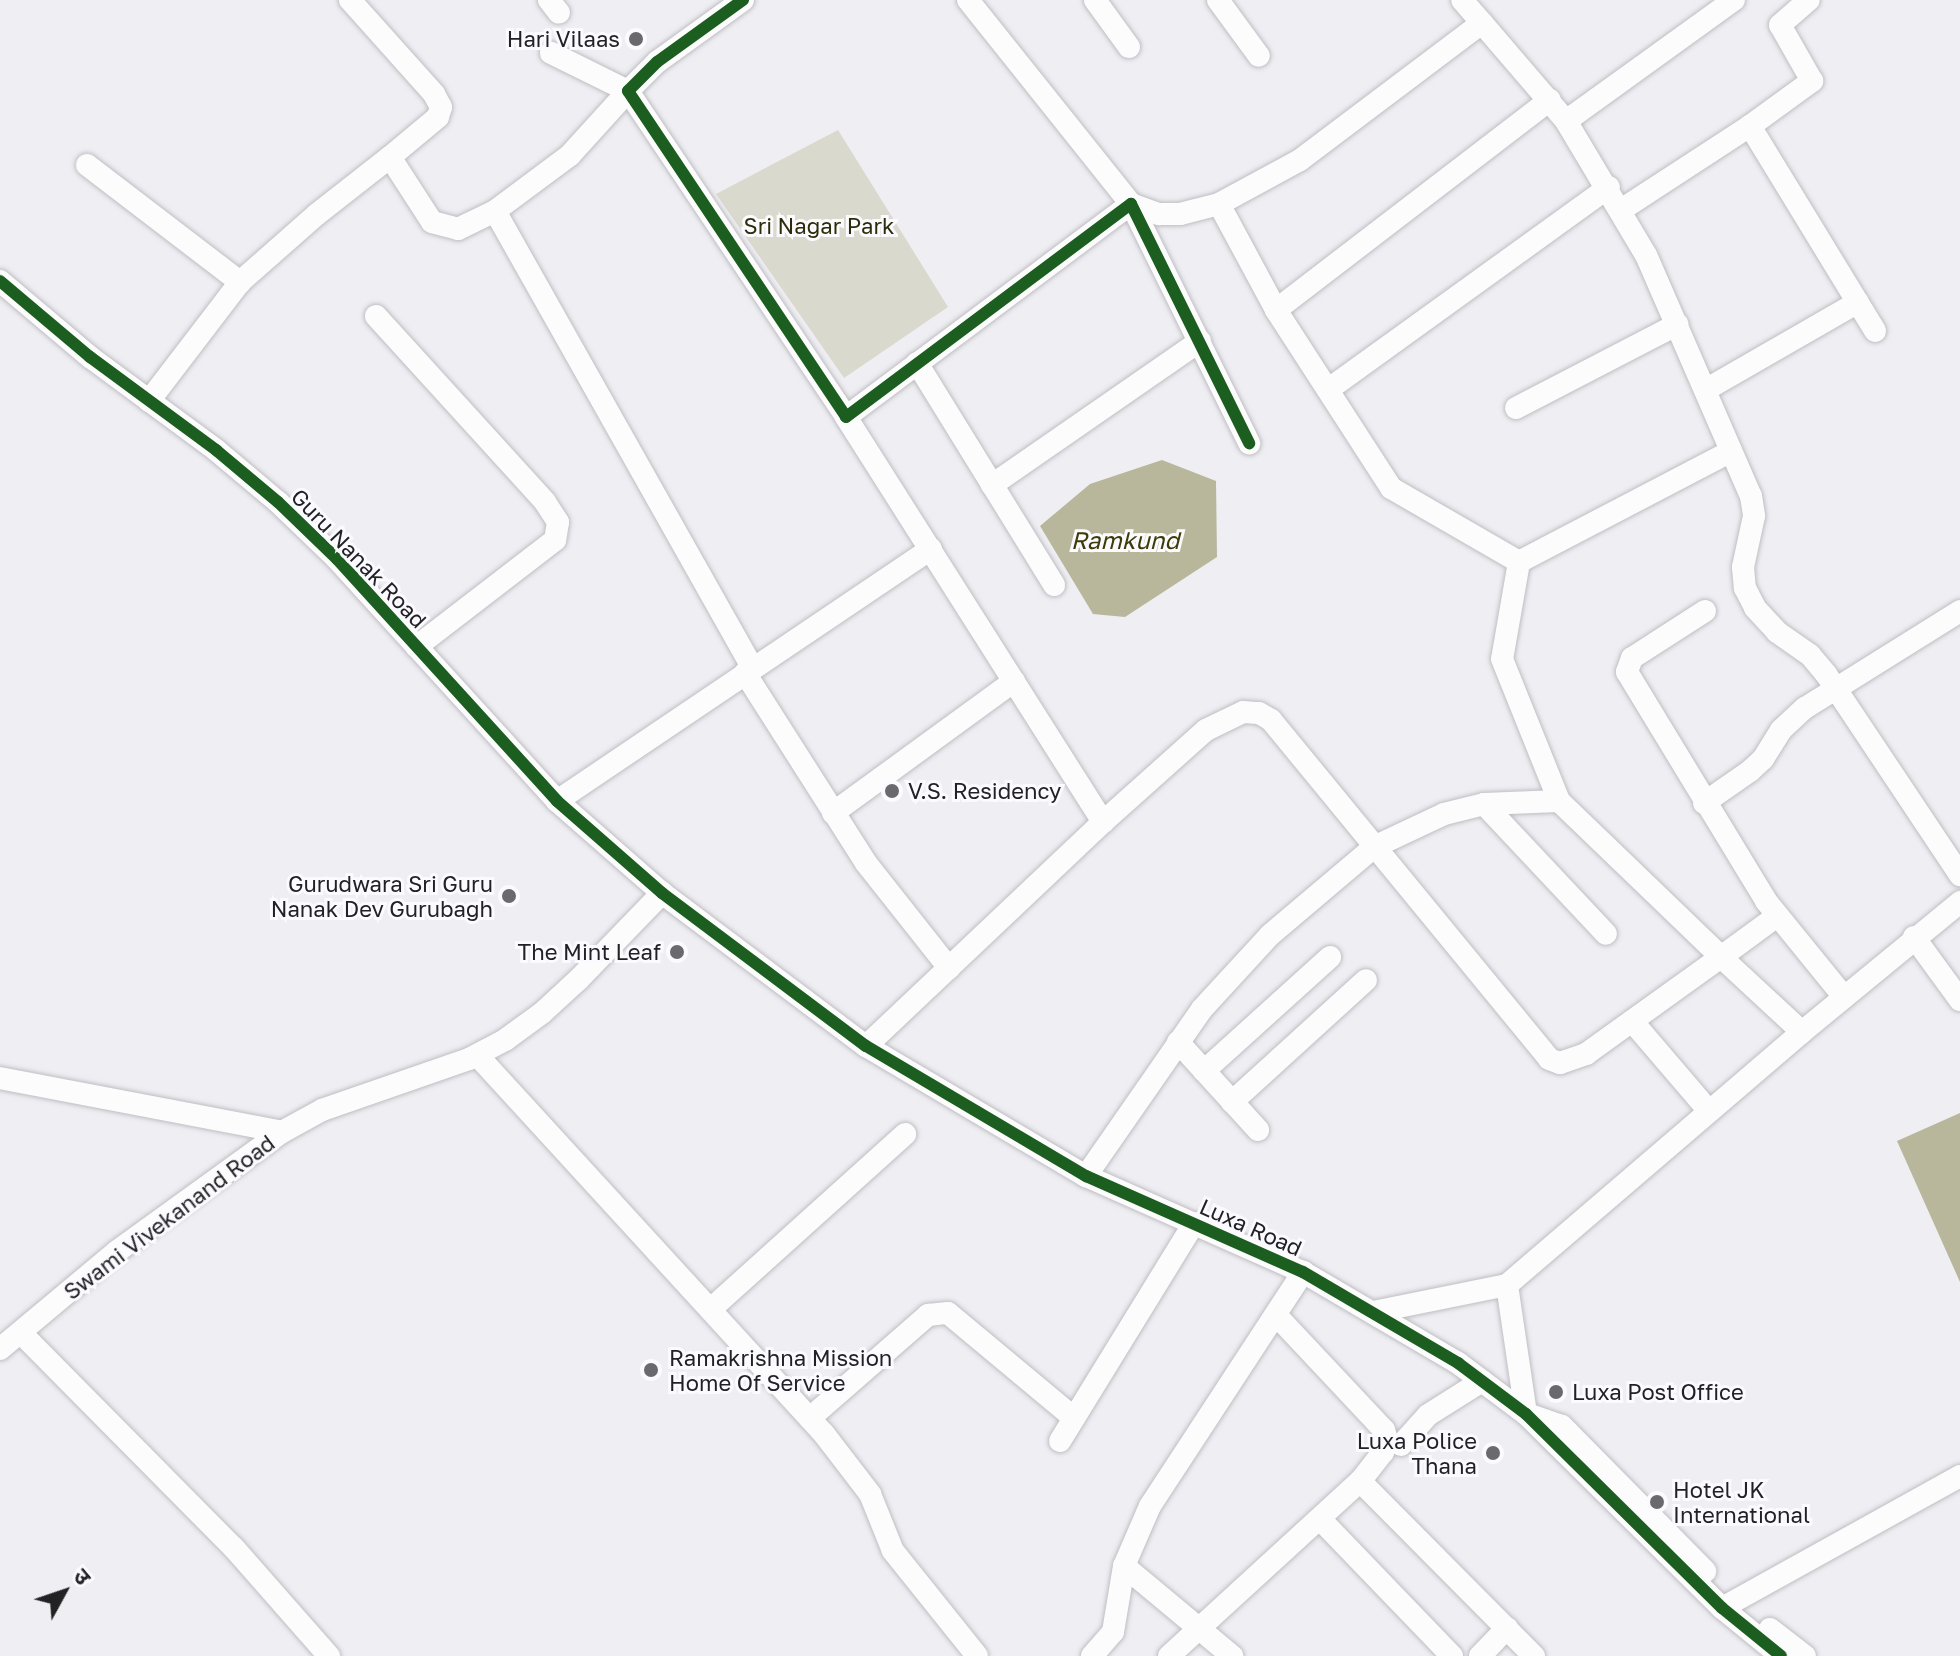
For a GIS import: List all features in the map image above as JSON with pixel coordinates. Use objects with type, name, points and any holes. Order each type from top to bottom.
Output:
[{"type":"street","points":[[149,401],[240,282],[316,215],[438,117],[441,107],[434,94],[350,0]]},
{"type":"street","points":[[390,157],[432,222],[458,229],[495,211],[570,155],[657,62],[743,0]]},
{"type":"street","points":[[968,0],[1131,204],[1249,443]]},
{"type":"street","points":[[1095,0],[1129,47]]},
{"type":"street","points":[[1218,0],[1259,56]]},
{"type":"street","points":[[1462,0],[1566,121],[1609,187],[1678,324],[1751,496],[1754,516],[1743,567],[1745,588],[1755,608],[1777,632],[1810,655],[1835,687],[1960,875]]},
{"type":"street","points":[[1566,121],[1734,0]]},
{"type":"street","points":[[1621,210],[1750,126],[1812,81],[1780,25],[1809,0]]},
{"type":"street","points":[[1131,204],[1159,214],[1180,214],[1219,204],[1300,160],[1482,23]]},
{"type":"street","points":[[551,53],[628,91],[846,417],[1103,822]]},
{"type":"street","points":[[1276,310],[1550,100]]},
{"type":"street","points":[[1750,126],[1875,331]]},
{"type":"street","points":[[87,165],[240,282]]},
{"type":"street","points":[[1329,389],[1609,187]]},
{"type":"street","points":[[846,417],[1131,204]]},
{"type":"street","points":[[1219,204],[1276,310],[1391,488],[1519,562]]},
{"type":"street","points":[[495,211],[749,670],[833,813],[887,894],[949,968]]},
{"type":"street","name":"Guru Nanak Road","points":[[0,281],[278,502],[337,559],[557,801],[662,893]]},
{"type":"street","points":[[1707,389],[1858,302]]},
{"type":"street","points":[[376,316],[545,502],[558,522],[555,540],[416,647]]},
{"type":"street","points":[[1516,408],[1678,324]]},
{"type":"street","points":[[992,485],[1200,341]]},
{"type":"street","points":[[917,363],[1054,585]]},
{"type":"street","points":[[1519,562],[1731,451]]},
{"type":"street","points":[[557,801],[931,549]]},
{"type":"street","points":[[1519,562],[1502,659],[1559,801],[1802,1032]]},
{"type":"street","points":[[1705,611],[1632,658],[1627,672],[1704,803],[1777,916],[1844,997]]},
{"type":"street","points":[[1704,803],[1750,771],[1789,721],[1835,687],[1960,611]]},
{"type":"street","points":[[833,813],[1014,681]]},
{"type":"street","points":[[866,1046],[1103,822],[1206,730],[1243,712],[1259,713],[1271,720],[1549,1059],[1560,1063],[1573,1062],[1777,916]]},
{"type":"street","points":[[1086,1176],[1178,1042],[1231,976],[1270,935],[1374,847],[1444,814],[1484,804],[1559,801]]},
{"type":"street","points":[[1484,804],[1606,934]]},
{"type":"street","name":"Luxa Road","points":[[662,893],[866,1046],[1086,1176],[1303,1272],[1482,1381],[1526,1414],[1781,1656]]},
{"type":"street","name":"Swami Vivekanand Road","points":[[0,1349],[116,1252],[282,1132],[322,1110],[477,1055],[542,1013],[662,893]]},
{"type":"street","points":[[1373,1312],[1507,1285],[1914,937],[1960,902]]},
{"type":"street","points":[[1914,937],[1960,1000]]},
{"type":"street","points":[[1204,1071],[1330,957]]},
{"type":"street","points":[[1232,1102],[1366,980]]},
{"type":"street","points":[[1632,1021],[1709,1111]]},
{"type":"street","points":[[1178,1042],[1258,1130]]},
{"type":"street","points":[[477,1055],[810,1418],[870,1494],[893,1551],[977,1656]]},
{"type":"street","points":[[0,1078],[282,1132]]},
{"type":"street","points":[[712,1308],[905,1134]]},
{"type":"street","points":[[1060,1441],[1194,1223]]},
{"type":"street","points":[[1092,1656],[1113,1632],[1124,1566],[1150,1506],[1303,1272]]},
{"type":"street","points":[[1507,1285],[1526,1414]]},
{"type":"street","points":[[810,1418],[928,1315],[948,1313],[1074,1418]]},
{"type":"street","points":[[1169,1656],[1321,1520],[1360,1481],[1383,1452],[1387,1440],[1384,1430],[1276,1315]]},
{"type":"street","points":[[21,1333],[234,1548],[329,1656]]},
{"type":"street","points":[[1401,1445],[1428,1415],[1482,1381]]},
{"type":"street","points":[[1805,1656],[1728,1604],[1960,1476]]},
{"type":"street","points":[[1360,1481],[1534,1656]]},
{"type":"street","points":[[1321,1520],[1452,1656]]},
{"type":"street","points":[[1124,1566],[1232,1656]]},
{"type":"street","points":[[1480,1656],[1507,1628]]},
{"type":"green space","name":"Sri Nagar Park","points":[[838,130],[948,307],[844,378],[716,194]]},
{"type":"water","name":"Ramkund","points":[[1162,460],[1216,481],[1217,557],[1125,617],[1093,614],[1040,526],[1090,484]]},
{"type":"water","points":[[1960,1113],[1960,1282],[1897,1141]]},
{"type":"cycle path","points":[[743,0],[657,62],[628,91],[846,417],[1131,204],[1249,443]]},
{"type":"cycle path","points":[[0,281],[90,357],[216,450],[278,502],[337,559],[557,801],[662,893],[866,1046],[1086,1176],[1303,1272],[1458,1363],[1526,1414],[1722,1608],[1781,1656]]},
{"type":"place","name":"Hari Vilaas","points":[[636,39]]},
{"type":"place","name":"V.S. Residency","points":[[892,791]]},
{"type":"place","name":"Gurudwara Sri Guru Nanak Dev Gurubagh","points":[[509,896]]},
{"type":"place","name":"The Mint Leaf","points":[[677,952]]},
{"type":"place","name":"Ramakrishna Mission Home Of Service","points":[[651,1370]]},
{"type":"place","name":"Luxa Post Office","points":[[1556,1392]]},
{"type":"place","name":"Luxa Police Thana","points":[[1493,1453]]},
{"type":"place","name":"Hotel JK International","points":[[1657,1502]]}]
